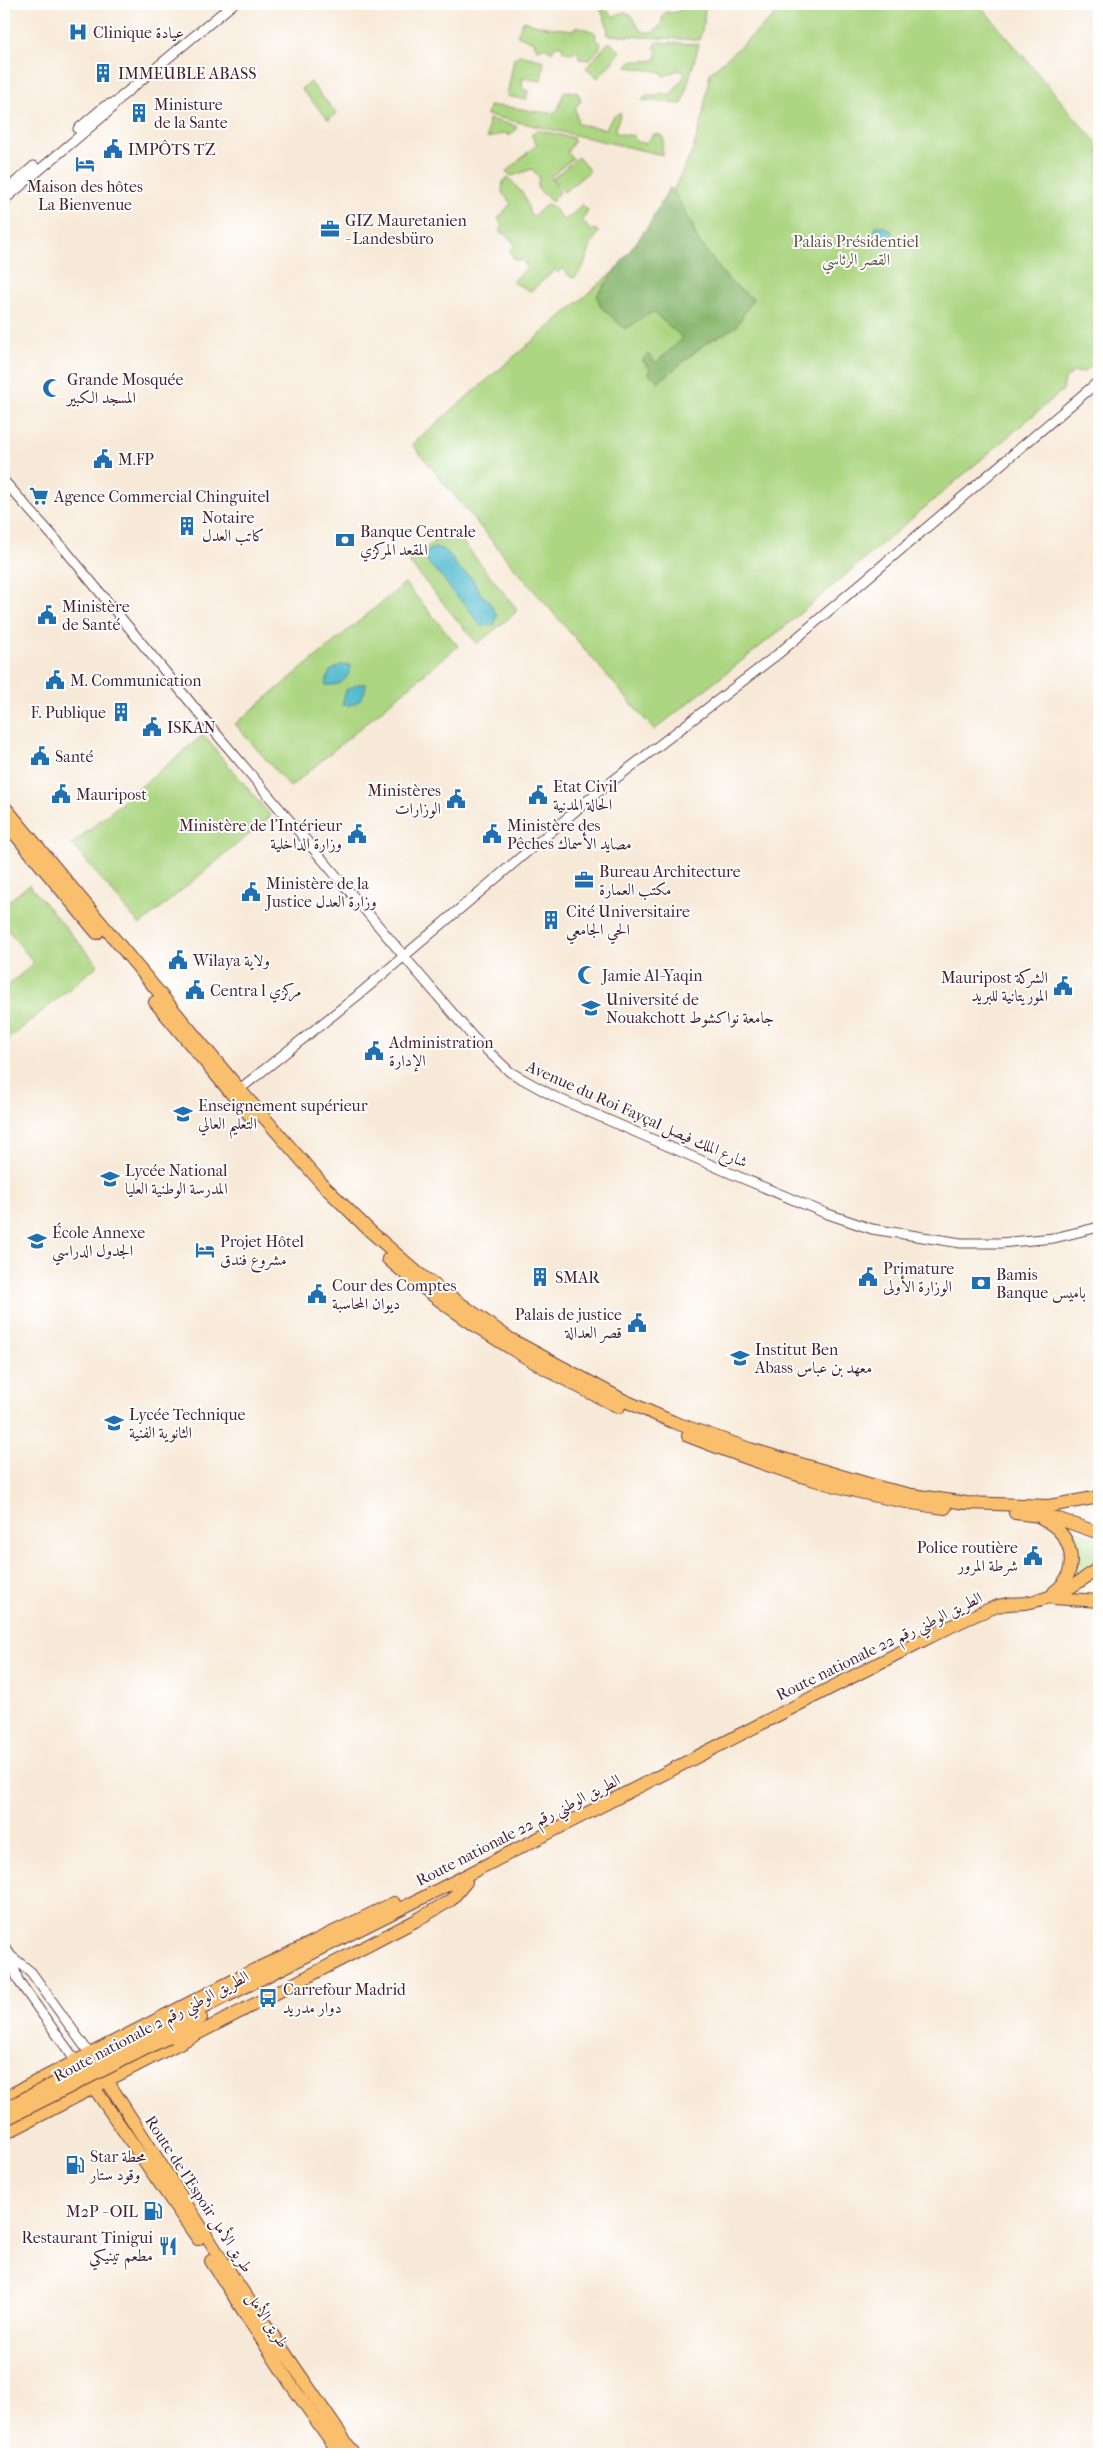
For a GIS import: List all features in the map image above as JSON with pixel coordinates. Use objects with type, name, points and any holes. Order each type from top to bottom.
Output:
[{"type":"highway","points":[[4,806],[235,1092],[345,1208],[419,1274],[510,1339],[623,1400],[673,1422],[750,1449],[890,1489],[966,1503],[1054,1506],[1099,1497]]},
{"type":"highway","points":[[4,821],[320,1193],[413,1281],[504,1346],[620,1408],[694,1439],[751,1460],[913,1504],[965,1511],[1031,1514],[1056,1518],[1099,1533]]},
{"type":"highway","points":[[1054,1506],[1099,1525]]},
{"type":"highway","points":[[1031,1514],[1055,1526],[1064,1536],[1070,1550],[1071,1564],[1067,1578],[1058,1589],[1043,1598]]},
{"type":"highway","points":[[1024,1603],[1043,1598],[1078,1584],[1099,1567]]},
{"type":"highway","points":[[1043,1598],[1079,1598],[1099,1601]]},
{"type":"highway","name":"Route nationale 22 الطريق الوطني رقم","points":[[312,1957],[421,1898],[952,1626],[996,1607],[1012,1602],[1024,1603]]},
{"type":"highway","name":"Route nationale 22 الطريق الوطني رقم","points":[[312,1957],[466,1882],[854,1685],[921,1648],[980,1619],[1024,1603]]},
{"type":"highway","points":[[4,2134],[415,1921],[451,1900],[466,1882]]},
{"type":"highway","points":[[4,2098],[75,2060],[363,1917],[412,1897],[421,1898]]},
{"type":"highway","name":"Route nationale الطريق الوطني رقم 2","points":[[4,2120],[166,2032],[312,1957]]},
{"type":"highway","name":"Route nationale الطريق الوطني رقم 2","points":[[4,2108],[166,2032]]},
{"type":"highway","name":"Route de l’Espoir طريق الأمل","points":[[90,2054],[229,2272],[354,2454]]},
{"type":"highway","name":"Route de l’Espoir طريق الأمل","points":[[75,2060],[156,2176]]},
{"type":"highway","name":"طريق الأمل","points":[[156,2176],[284,2375],[340,2454]]},
{"type":"street","points":[[4,192],[99,110],[113,103],[233,4]]},
{"type":"street","points":[[4,200],[108,111],[113,103]]},
{"type":"street","points":[[235,1092],[357,996],[403,955],[593,796],[778,654],[1099,381]]},
{"type":"street","name":"Avenue du Roi Fayçal شارع الملك فيصل","points":[[4,482],[66,551],[204,719],[479,1043],[500,1064],[523,1080],[555,1097],[825,1213],[888,1233],[961,1243],[1038,1240],[1099,1227]]},
{"type":"street","name":"Route de l’Espoir طريق الأمل","points":[[4,1946],[11,1956],[31,1972],[90,2054]]},
{"type":"street","name":"Route de l’Espoir طريق الأمل","points":[[11,1956],[18,1980],[75,2060]]},
{"type":"green space","points":[[687,4],[705,4],[704,23],[699,40],[607,35],[608,28],[601,10],[604,8],[614,17],[624,12],[630,14],[641,31],[652,33],[662,23],[662,17],[666,12],[678,11]]},
{"type":"green space","name":"Palais Présidentiel القصر الرئاسي","points":[[788,4],[979,4],[1099,146],[1099,359],[1084,372],[1073,372],[1065,380],[1063,390],[777,633],[654,730],[506,558],[412,444],[626,261],[659,219],[693,150],[702,119],[710,73]]},
{"type":"green space","points":[[523,21],[546,27],[573,30],[576,26],[594,32],[596,34],[595,39],[601,43],[599,49],[589,60],[579,59],[578,51],[570,53],[563,51],[562,46],[555,46],[552,52],[544,47],[537,49],[534,42],[517,35]]},
{"type":"green space","points":[[609,42],[621,52],[598,78],[586,68]]},
{"type":"green space","points":[[657,42],[699,44],[682,104],[642,100],[646,96],[656,96],[661,93],[670,95],[683,79],[685,72],[679,70],[663,76],[661,72],[627,67],[631,61],[656,59],[657,51],[654,47]]},
{"type":"green space","points":[[520,55],[544,61],[541,81],[523,78],[522,89],[528,91],[526,100],[507,96],[514,58]]},
{"type":"green space","points":[[310,82],[336,113],[329,120],[301,89]]},
{"type":"green space","points":[[564,92],[578,93],[581,101],[575,108],[578,124],[605,129],[612,118],[619,113],[621,114],[615,129],[616,133],[634,136],[636,142],[646,143],[654,134],[661,135],[664,140],[662,146],[663,155],[487,115],[489,106],[554,113],[558,109]]},
{"type":"green space","points":[[489,119],[516,126],[516,130],[509,136],[507,133],[504,133],[487,138]]},
{"type":"green space","points":[[537,130],[573,138],[574,142],[567,152],[573,158],[550,177],[560,192],[552,202],[537,188],[539,177],[532,169],[512,176],[506,172],[537,144],[531,135]]},
{"type":"green space","points":[[578,157],[590,171],[564,192],[552,179]]},
{"type":"green space","points":[[508,177],[524,195],[530,214],[534,216],[547,204],[552,206],[563,220],[570,217],[582,204],[588,210],[582,220],[591,231],[594,229],[599,232],[583,267],[574,278],[569,276],[563,268],[558,273],[555,270],[531,291],[512,282],[527,268],[523,260],[515,260],[510,251],[515,245],[507,235],[499,232],[503,227],[498,219],[511,203],[502,193],[503,181]]},
{"type":"green space","points":[[669,188],[674,191],[692,224],[696,237],[729,281],[753,299],[736,327],[706,343],[659,382],[648,373],[650,369],[642,360],[648,354],[656,363],[683,338],[653,312],[625,329],[600,306],[597,295],[649,225]]},
{"type":"green space","points":[[448,530],[457,535],[516,608],[516,612],[477,644],[409,562]]},
{"type":"green space","points":[[405,583],[458,646],[290,787],[235,724]]},
{"type":"green space","points":[[203,735],[271,816],[140,925],[72,844]]},
{"type":"green space","points":[[29,885],[98,965],[5,1042],[4,989],[34,963],[4,925],[4,905]]},
{"type":"green space","points":[[1062,1525],[1096,1537],[1099,1543],[1099,1560],[1081,1577],[1070,1582]]},
{"type":"water","points":[[876,226],[883,226],[892,231],[894,246],[889,248],[877,242],[874,233]]},
{"type":"water","points":[[433,548],[443,549],[450,555],[458,568],[472,578],[480,593],[488,600],[497,615],[494,625],[482,626],[467,606],[430,565],[426,556]]},
{"type":"water","points":[[341,665],[351,665],[346,678],[335,685],[325,685],[330,671]]},
{"type":"water","points":[[358,684],[366,684],[362,697],[352,705],[342,705],[346,690]]},
{"type":"place","name":"Clinique عيادة","points":[[78,32]]},
{"type":"place","name":"IMMEUBLE ABASS","points":[[103,73]]},
{"type":"place","name":"Ministure de la Sante","points":[[139,113]]},
{"type":"place","name":"IMPÔTS TZ","points":[[113,149]]},
{"type":"place","name":"Maison des hôtes La Bienvenue","points":[[85,164]]},
{"type":"place","name":"GIZ Mauretanien - Landesbüro","points":[[330,229]]},
{"type":"place","name":"Grande Mosquée المسجد الكبير","points":[[52,388]]},
{"type":"place","name":"M.FP","points":[[103,459]]},
{"type":"place","name":"Agence Commercial Chinguitel","points":[[39,496]]},
{"type":"place","name":"Notaire كاتب العدل","points":[[187,526]]},
{"type":"place","name":"Banque Centrale المقعد المركزي","points":[[345,540]]},
{"type":"place","name":"Ministère de Santé","points":[[47,615]]},
{"type":"place","name":"M. Communication","points":[[55,680]]},
{"type":"place","name":"F. Publique","points":[[121,712]]},
{"type":"place","name":"ISKAN","points":[[152,727]]},
{"type":"place","name":"Santé","points":[[40,756]]},
{"type":"place","name":"Mauripost","points":[[61,794]]},
{"type":"place","name":"Etat Civil الحالة المدنية","points":[[538,795]]},
{"type":"place","name":"Ministères الوزارات","points":[[456,799]]},
{"type":"place","name":"Ministère de l'Intérieur وزارة الداخلية","points":[[357,834]]},
{"type":"place","name":"Ministère des Pêches مصايد الأسماك","points":[[492,834]]},
{"type":"place","name":"Bureau Architecture مكتب العمارة","points":[[584,880]]},
{"type":"place","name":"Ministère de la Justice وزارة العدل","points":[[251,892]]},
{"type":"place","name":"Cité Universitaire الحي الجامعي","points":[[551,920]]},
{"type":"place","name":"Wilaya ولاية","points":[[178,960]]},
{"type":"place","name":"Jamie Al-Yaqin","points":[[587,975]]},
{"type":"place","name":"Mauripost الشركة الموريتانية للبريد","points":[[1063,986]]},
{"type":"place","name":"Centra l مركزي","points":[[195,990]]},
{"type":"place","name":"Université de Nouakchott جامعة نواكشوط","points":[[591,1008]]},
{"type":"place","name":"Administration الإدارة","points":[[374,1051]]},
{"type":"place","name":"Enseignement supérieur التعليم العالي","points":[[183,1114]]},
{"type":"place","name":"Lycée National المدرسة الوطنية العليا","points":[[110,1179]]},
{"type":"place","name":"École Annexe الجدول الدراسي","points":[[37,1241]]},
{"type":"place","name":"Projet Hôtel مشروع فندق","points":[[205,1250]]},
{"type":"place","name":"SMAR","points":[[540,1277]]},
{"type":"place","name":"Primature الوزارة الأولى","points":[[868,1277]]},
{"type":"place","name":"Bamis Banque باميس","points":[[981,1283]]},
{"type":"place","name":"Cour des Comptes ديوان المحاسبة","points":[[317,1294]]},
{"type":"place","name":"Palais de justice قصر العدالة","points":[[637,1323]]},
{"type":"place","name":"Institut Ben Abass معهد بن عباس","points":[[740,1358]]},
{"type":"place","name":"Lycée Technique الثانوية الفنية","points":[[114,1423]]},
{"type":"place","name":"Police routière شرطة المرور","points":[[1033,1556]]},
{"type":"place","name":"Carrefour Madrid دوار مدريد","points":[[268,1998]]},
{"type":"place","name":"Star محطة وقود ستار","points":[[75,2165]]},
{"type":"place","name":"M2P - OIL","points":[[153,2211]]},
{"type":"place","name":"Restaurant Tinigui مطعم تينيكي","points":[[168,2246]]}]
